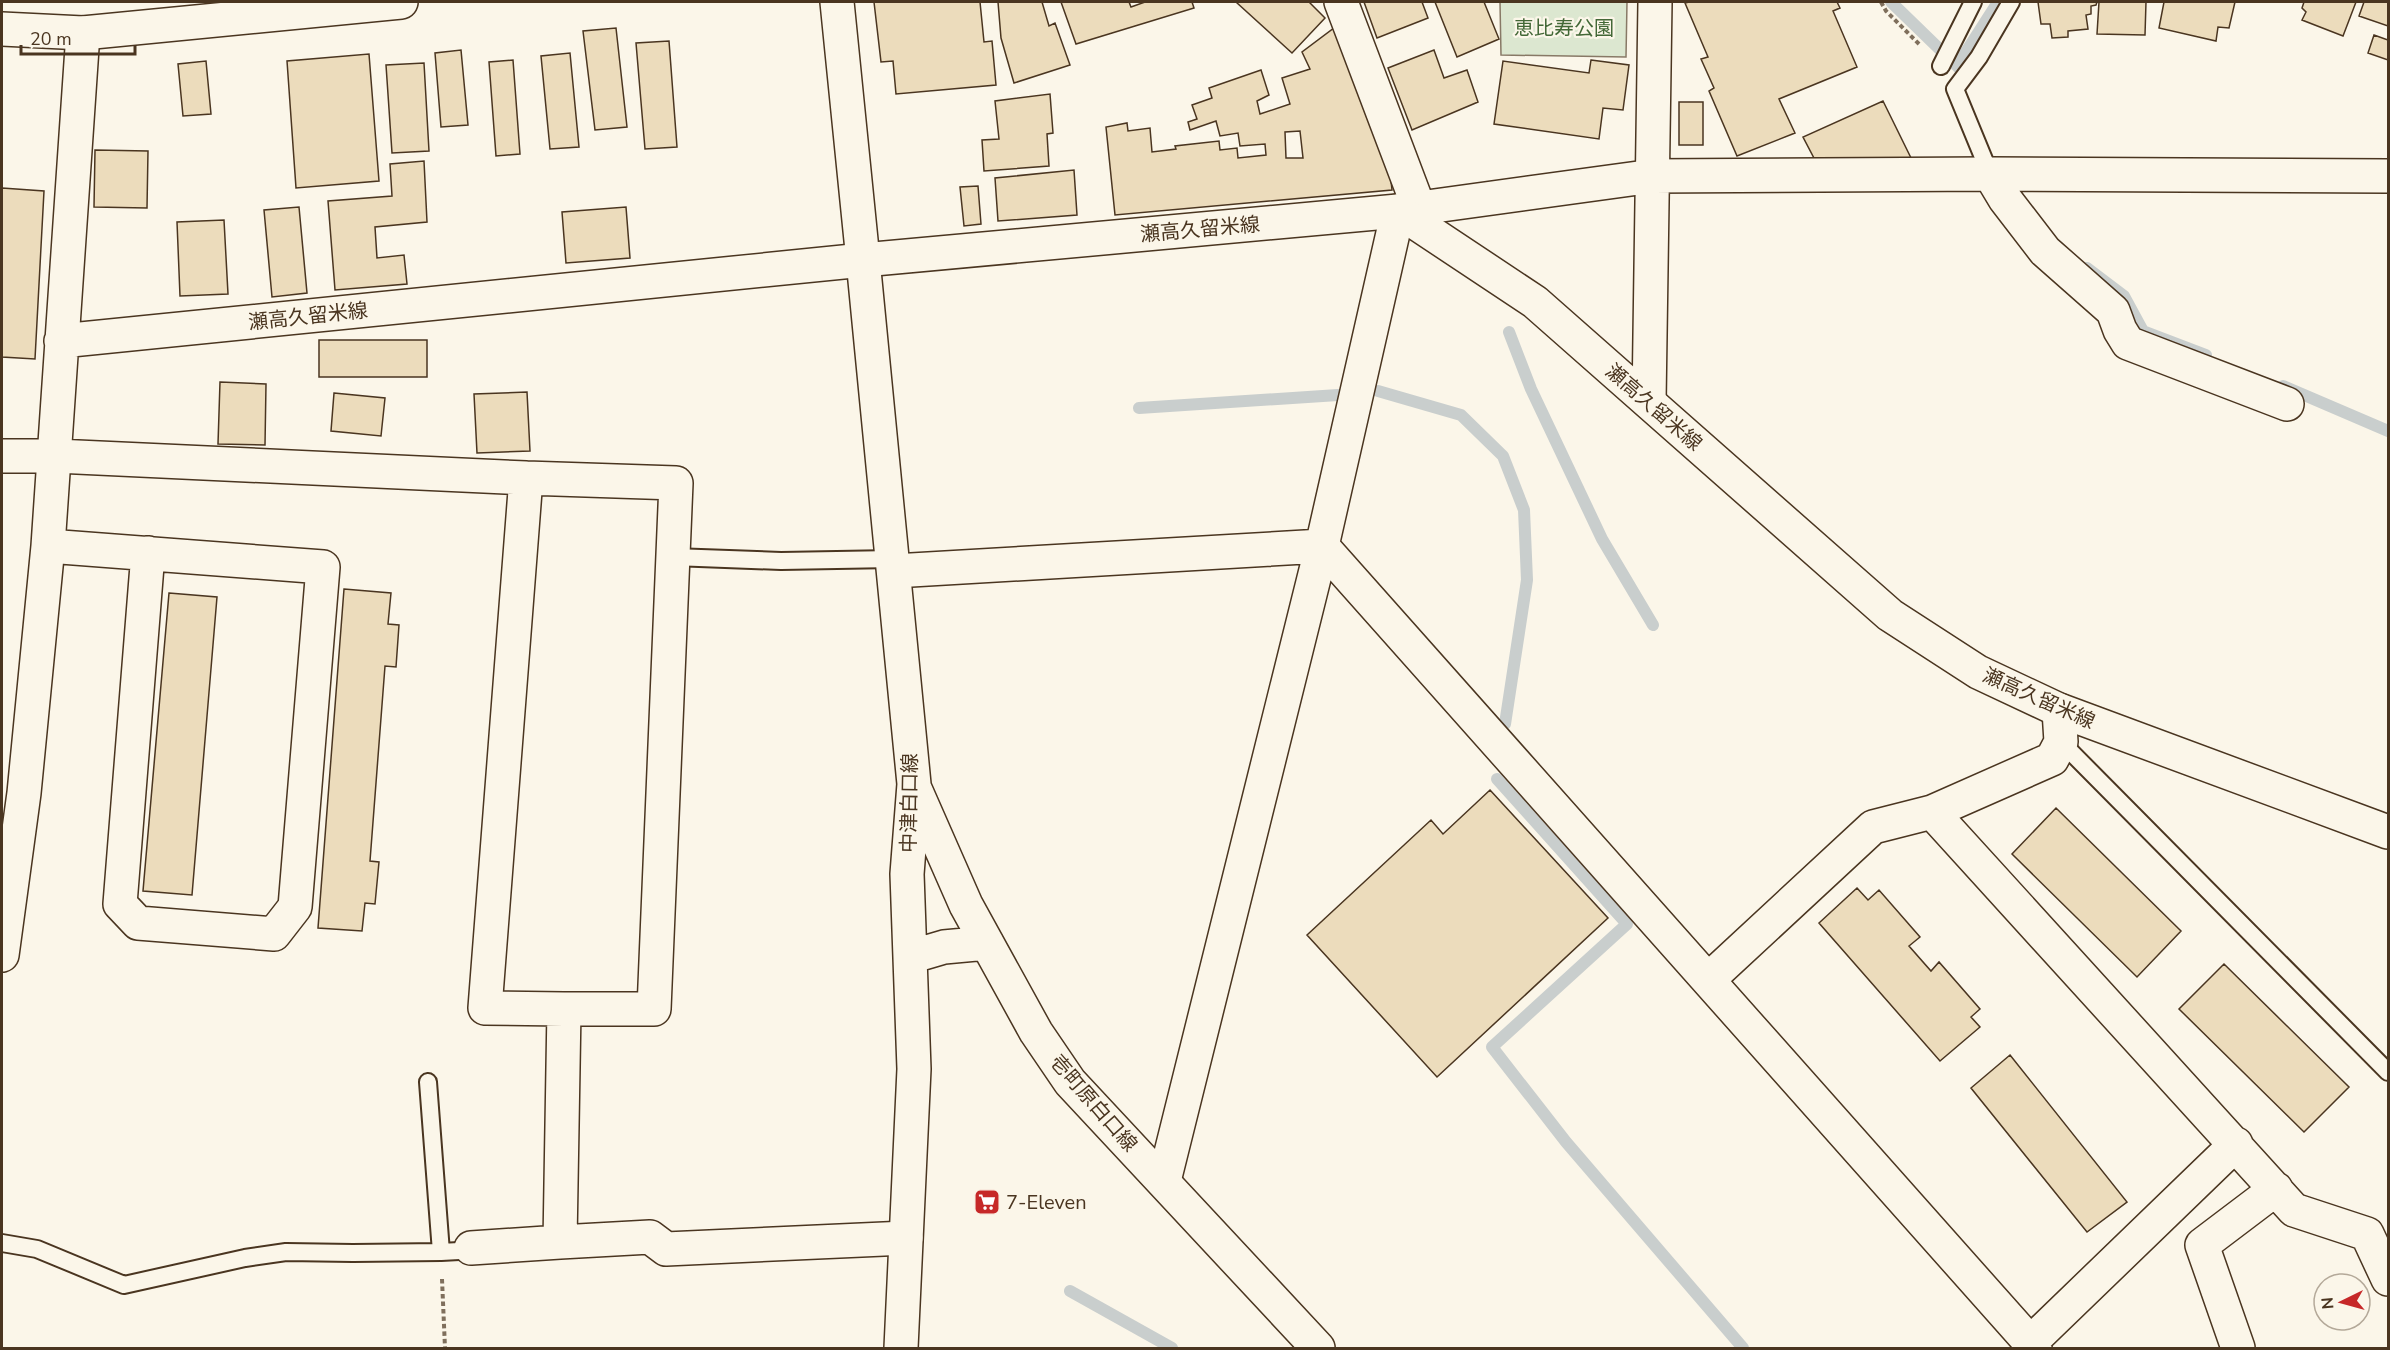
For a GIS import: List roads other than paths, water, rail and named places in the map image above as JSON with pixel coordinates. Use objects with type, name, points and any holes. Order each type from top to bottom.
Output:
[{"type":"street","points":[[2,29],[83,33],[401,2]]},
{"type":"street","points":[[837,2],[863,260]]},
{"type":"street","points":[[1164,1181],[1322,546],[1409,210],[1341,2]]},
{"type":"street","points":[[1649,402],[1655,2]]},
{"type":"street","points":[[3,938],[13,789],[48,546],[56,456],[61,341],[83,33]]},
{"type":"street","points":[[1409,210],[1653,177],[1990,174],[2388,176]]},
{"type":"street","points":[[1990,174],[2005,198],[2045,250],[2114,311],[2120,330],[2128,343],[2287,404]]},
{"type":"street","name":"瀬高久留米線","points":[[61,341],[863,260],[1409,210],[1535,302],[1890,615],[1978,672],[2060,710],[2388,832]]},
{"type":"street","name":"中津白口線","points":[[863,260],[914,784],[907,873],[914,1069],[901,1348]]},
{"type":"street","points":[[2,456],[56,456],[676,483],[654,1009],[485,1008],[526,478]]},
{"type":"street","points":[[48,546],[148,553],[323,567],[295,907],[274,934],[138,923],[120,904],[148,553]]},
{"type":"street","points":[[893,565],[1322,546]]},
{"type":"street","points":[[1322,546],[2033,1346],[2236,1144]]},
{"type":"street","points":[[1708,980],[1873,828],[1932,812],[2052,759],[2061,742],[2060,710]]},
{"type":"street","name":"壱町原白口線","points":[[914,784],[963,898],[1036,1032],[1070,1082],[1318,1348]]},
{"type":"street","points":[[1932,812],[2294,1210],[2367,1234],[2388,1279]]},
{"type":"street","points":[[910,957],[944,947],[987,943]]},
{"type":"street","points":[[560,1242],[564,1009]]},
{"type":"street","points":[[2238,1348],[2202,1245],[2276,1189]]},
{"type":"street","points":[[456,1250],[650,1237],[666,1249],[906,1238]]},
{"type":"lane","points":[[1941,66],[1973,2]]},
{"type":"lane","points":[[1990,174],[1955,89],[1979,57],[2011,2]]},
{"type":"lane","points":[[673,557],[893,565]]},
{"type":"lane","points":[[2061,742],[2388,1072]]},
{"type":"lane","points":[[2,1243],[37,1249],[124,1285],[245,1258],[286,1252],[456,1250],[428,1082]]},
{"type":"waterway","points":[[1891,2],[1959,68]]},
{"type":"waterway","points":[[1957,66],[1998,2]]},
{"type":"waterway","points":[[2087,268],[2124,296],[2143,331],[2206,355]]},
{"type":"waterway","points":[[1509,332],[1531,389],[1602,539],[1653,625]]},
{"type":"waterway","points":[[2283,386],[2388,431]]},
{"type":"waterway","points":[[1378,391],[1461,415],[1503,456],[1524,510],[1527,580],[1505,724]]},
{"type":"waterway","points":[[1139,408],[1338,395]]},
{"type":"waterway","points":[[1497,779],[1627,924],[1492,1047],[1566,1142],[1743,1348]]},
{"type":"waterway","points":[[1070,1291],[1172,1348]]},
{"type":"place","name":"7-Eleven","points":[[987,1202]]},
{"type":"park label","name":"恵比寿公園","points":[[1564,28]]}]
